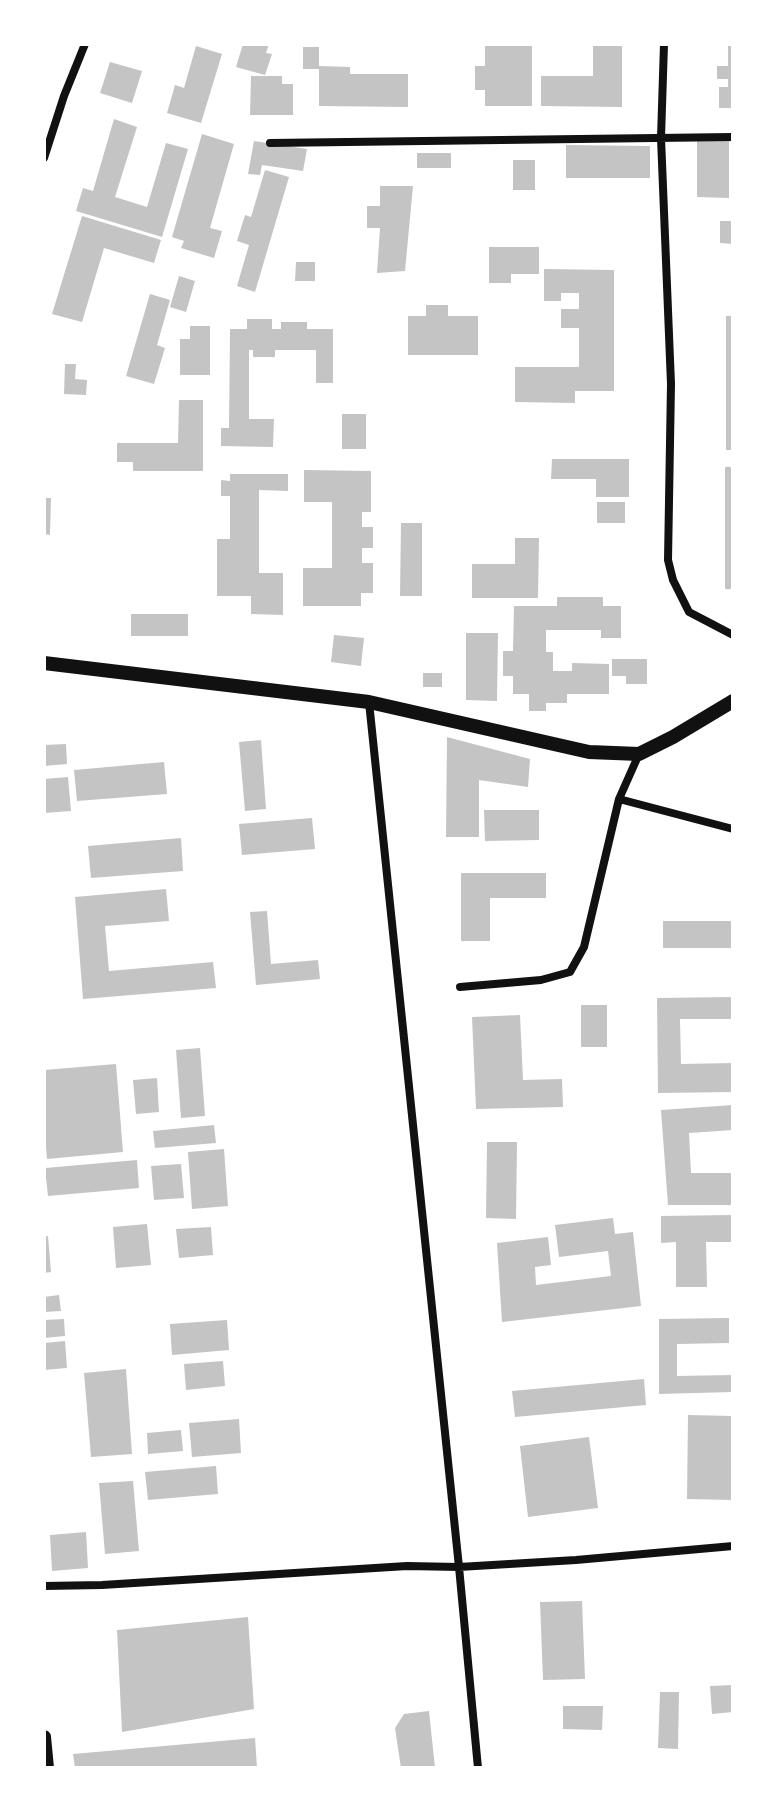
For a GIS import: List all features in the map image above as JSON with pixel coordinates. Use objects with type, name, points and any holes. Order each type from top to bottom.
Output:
[{"type":"street","points":[[44,158],[85,44]]},
{"type":"street","points":[[664,44],[661,138],[671,384],[668,560],[673,580],[689,612],[733,635]]},
{"type":"street","points":[[270,143],[733,137]]},
{"type":"street","points":[[44,663],[369,702],[589,752],[639,754],[733,701]]},
{"type":"street","points":[[369,702],[478,1768]]},
{"type":"street","points":[[460,987],[541,980],[570,972],[584,947],[619,799],[639,754]]},
{"type":"street","points":[[619,799],[733,829]]},
{"type":"street","points":[[44,1586],[407,1566],[459,1567],[733,1546]]},
{"type":"street","points":[[44,1737],[47,1768]]},
{"type":"building","points":[[243,44],[269,44],[266,53],[272,54],[265,75],[236,67]]},
{"type":"building","points":[[485,44],[532,44],[532,106],[485,106],[485,90],[475,90],[475,66],[485,66]]},
{"type":"building","points":[[593,44],[622,44],[622,107],[541,106],[541,76],[593,76]]},
{"type":"building","points":[[728,44],[733,44],[733,108],[719,108],[719,87],[728,87],[728,79],[717,79],[717,66],[728,66]]},
{"type":"building","points":[[196,46],[222,54],[201,123],[167,113],[175,85],[184,88]]},
{"type":"building","points":[[303,47],[319,47],[319,66],[350,67],[350,74],[408,74],[408,107],[319,106],[319,69],[303,69]]},
{"type":"building","points":[[110,62],[142,71],[132,103],[100,93]]},
{"type":"building","points":[[251,76],[282,76],[282,84],[293,84],[293,115],[250,115]]},
{"type":"building","points":[[114,119],[137,127],[115,197],[147,207],[166,143],[188,149],[162,237],[76,211],[83,188],[93,191]]},
{"type":"building","points":[[202,134],[234,144],[210,228],[222,231],[214,258],[181,248],[184,241],[172,237]]},
{"type":"building","points":[[697,140],[729,140],[729,198],[697,197]]},
{"type":"building","points":[[254,141],[307,149],[303,171],[262,165],[260,175],[248,174]]},
{"type":"building","points":[[566,145],[650,146],[650,178],[566,178]]},
{"type":"building","points":[[417,153],[451,153],[451,168],[417,168]]},
{"type":"building","points":[[513,160],[535,160],[535,190],[513,190]]},
{"type":"building","points":[[265,170],[289,177],[255,292],[237,286],[249,245],[237,241],[245,215],[251,217]]},
{"type":"building","points":[[380,186],[413,186],[405,271],[377,273],[380,228],[367,228],[367,206],[380,206]]},
{"type":"building","points":[[82,216],[161,240],[154,263],[104,248],[82,322],[52,314]]},
{"type":"building","points":[[720,221],[733,221],[733,244],[720,243]]},
{"type":"building","points":[[489,247],[539,247],[539,274],[511,274],[511,283],[489,283]]},
{"type":"building","points":[[296,262],[315,262],[315,281],[295,281]]},
{"type":"building","points":[[544,269],[614,270],[614,391],[575,391],[575,403],[515,402],[515,367],[579,367],[579,328],[561,328],[561,309],[579,309],[579,293],[561,293],[561,301],[544,301]]},
{"type":"building","points":[[179,276],[195,281],[186,312],[170,307]]},
{"type":"building","points":[[150,294],[170,300],[157,345],[165,348],[154,384],[126,376]]},
{"type":"building","points":[[426,305],[448,305],[448,316],[478,316],[478,355],[408,355],[408,316],[426,316]]},
{"type":"building","points":[[726,316],[733,316],[733,450],[726,450]]},
{"type":"building","points":[[247,319],[272,319],[272,329],[281,329],[281,322],[307,322],[307,329],[333,329],[333,383],[316,383],[316,350],[275,350],[275,357],[253,357],[253,350],[249,350],[249,419],[274,419],[273,447],[221,446],[221,428],[229,428],[230,329],[247,329]]},
{"type":"building","points":[[190,326],[210,326],[210,375],[180,375],[180,339],[190,339]]},
{"type":"building","points":[[65,364],[76,364],[75,379],[87,380],[86,395],[64,394]]},
{"type":"building","points":[[179,400],[203,400],[203,471],[133,471],[133,462],[117,462],[117,443],[178,443]]},
{"type":"building","points":[[342,414],[366,414],[366,449],[342,449]]},
{"type":"building","points":[[552,459],[629,459],[629,497],[596,497],[596,479],[551,479]]},
{"type":"building","points":[[725,467],[733,467],[733,589],[725,589]]},
{"type":"building","points":[[304,470],[371,471],[371,512],[362,512],[362,527],[373,527],[373,548],[362,548],[362,563],[373,563],[373,593],[361,593],[361,606],[303,606],[303,568],[332,568],[332,502],[304,502]]},
{"type":"building","points":[[230,474],[288,474],[288,491],[259,490],[259,573],[283,573],[283,615],[251,614],[251,596],[217,596],[217,539],[230,539],[230,496],[221,496],[221,480],[230,481]]},
{"type":"building","points":[[44,498],[51,498],[50,535],[44,534]]},
{"type":"building","points":[[597,502],[625,502],[625,523],[597,523]]},
{"type":"building","points":[[401,523],[422,523],[422,596],[400,596]]},
{"type":"building","points":[[515,538],[539,538],[538,598],[472,598],[472,564],[515,564]]},
{"type":"building","points":[[557,597],[603,597],[603,606],[621,606],[621,638],[601,638],[601,630],[546,630],[546,652],[553,652],[553,671],[572,671],[572,663],[609,664],[609,694],[567,694],[567,703],[546,703],[546,711],[529,711],[529,694],[513,694],[513,676],[503,676],[503,651],[513,651],[514,606],[557,606]]},
{"type":"building","points":[[131,614],[188,614],[188,636],[131,636]]},
{"type":"building","points":[[466,633],[498,633],[497,701],[466,700]]},
{"type":"building","points":[[334,635],[364,638],[361,666],[331,662]]},
{"type":"building","points":[[612,659],[647,659],[647,684],[626,684],[626,676],[612,676]]},
{"type":"building","points":[[423,673],[442,673],[442,687],[423,687]]},
{"type":"building","points":[[447,737],[530,759],[528,787],[479,780],[479,837],[446,837]]},
{"type":"building","points":[[261,740],[266,809],[245,811],[239,742]]},
{"type":"building","points":[[66,744],[67,764],[44,766],[44,745]]},
{"type":"building","points":[[164,762],[167,794],[77,801],[74,770]]},
{"type":"building","points":[[68,777],[71,811],[44,813],[44,779]]},
{"type":"building","points":[[484,810],[539,810],[539,840],[485,841]]},
{"type":"building","points":[[312,818],[315,849],[242,855],[239,824]]},
{"type":"building","points":[[181,838],[183,871],[91,878],[88,846]]},
{"type":"building","points":[[461,873],[546,873],[546,898],[490,898],[490,941],[461,941]]},
{"type":"building","points":[[166,889],[169,921],[105,926],[109,971],[213,962],[216,988],[83,999],[75,897]]},
{"type":"building","points":[[267,911],[271,964],[318,960],[320,979],[256,985],[250,912]]},
{"type":"building","points":[[663,921],[733,921],[733,948],[663,948]]},
{"type":"building","points":[[733,997],[733,1019],[680,1019],[681,1064],[733,1063],[733,1092],[658,1093],[657,998]]},
{"type":"building","points":[[581,1005],[607,1005],[607,1047],[581,1047]]},
{"type":"building","points":[[520,1015],[523,1080],[562,1079],[563,1107],[476,1109],[472,1017]]},
{"type":"building","points":[[200,1048],[205,1116],[181,1118],[176,1050]]},
{"type":"building","points":[[116,1064],[123,1152],[47,1159],[44,1070]]},
{"type":"building","points":[[157,1078],[159,1112],[136,1114],[133,1080]]},
{"type":"building","points":[[733,1105],[733,1130],[689,1133],[691,1173],[733,1173],[733,1205],[668,1205],[661,1110]]},
{"type":"building","points":[[214,1125],[216,1143],[155,1148],[153,1131]]},
{"type":"building","points":[[487,1142],[517,1142],[516,1219],[486,1218]]},
{"type":"building","points":[[224,1149],[228,1206],[192,1209],[188,1152]]},
{"type":"building","points":[[137,1160],[139,1188],[48,1196],[45,1168]]},
{"type":"building","points":[[181,1164],[184,1198],[154,1200],[151,1166]]},
{"type":"building","points":[[733,1215],[733,1242],[706,1242],[707,1287],[676,1287],[676,1242],[661,1243],[661,1216]]},
{"type":"building","points":[[613,1218],[615,1234],[633,1232],[641,1306],[502,1322],[497,1243],[548,1237],[551,1265],[535,1267],[536,1285],[611,1276],[608,1251],[559,1257],[555,1225]]},
{"type":"building","points":[[147,1224],[151,1265],[116,1268],[113,1227]]},
{"type":"building","points":[[211,1227],[213,1255],[179,1258],[176,1229]]},
{"type":"building","points":[[48,1236],[51,1272],[44,1273],[44,1237]]},
{"type":"building","points":[[59,1295],[61,1311],[44,1312],[44,1297]]},
{"type":"building","points":[[729,1318],[729,1343],[677,1344],[677,1376],[733,1375],[733,1392],[659,1394],[659,1319]]},
{"type":"building","points":[[64,1319],[65,1336],[44,1338],[44,1320]]},
{"type":"building","points":[[227,1320],[229,1350],[172,1355],[170,1324]]},
{"type":"building","points":[[65,1341],[67,1368],[44,1370],[44,1343]]},
{"type":"building","points":[[223,1361],[225,1386],[186,1390],[184,1364]]},
{"type":"building","points":[[126,1369],[132,1454],[91,1457],[84,1373]]},
{"type":"building","points":[[644,1379],[646,1405],[515,1417],[512,1391]]},
{"type":"building","points":[[688,1415],[733,1416],[733,1500],[687,1499]]},
{"type":"building","points":[[239,1419],[241,1453],[192,1457],[189,1423]]},
{"type":"building","points":[[181,1430],[183,1451],[148,1454],[147,1433]]},
{"type":"building","points":[[589,1437],[598,1508],[528,1517],[520,1446]]},
{"type":"building","points":[[216,1466],[218,1494],[148,1500],[145,1472]]},
{"type":"building","points":[[133,1481],[139,1551],[105,1554],[99,1483]]},
{"type":"building","points":[[86,1532],[88,1568],[52,1571],[50,1535]]},
{"type":"building","points":[[582,1601],[585,1679],[543,1680],[540,1602]]},
{"type":"building","points":[[248,1617],[254,1709],[122,1732],[117,1630]]},
{"type":"building","points":[[733,1685],[733,1712],[712,1714],[710,1686]]},
{"type":"building","points":[[660,1692],[679,1692],[678,1749],[658,1748]]},
{"type":"building","points":[[563,1706],[603,1706],[602,1730],[563,1729]]},
{"type":"building","points":[[429,1711],[435,1768],[401,1768],[395,1728],[404,1714]]},
{"type":"building","points":[[255,1738],[257,1768],[75,1768],[73,1754]]}]
